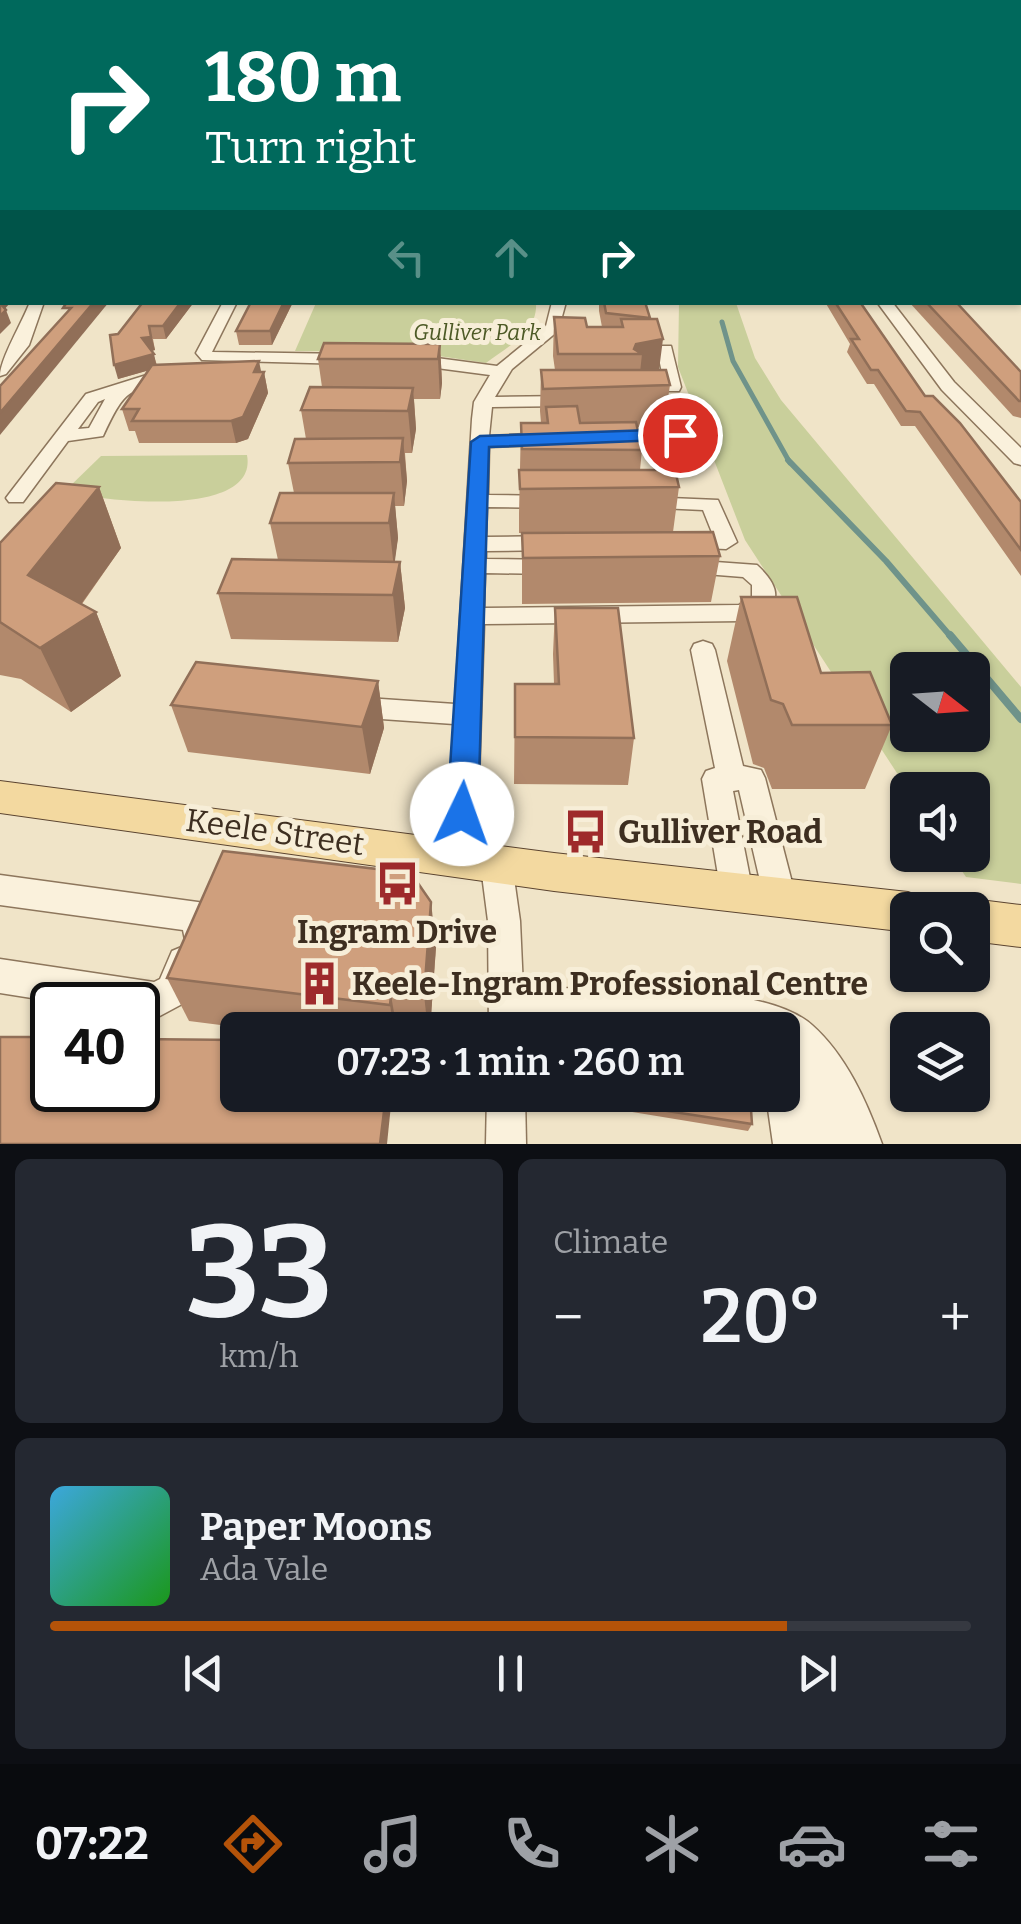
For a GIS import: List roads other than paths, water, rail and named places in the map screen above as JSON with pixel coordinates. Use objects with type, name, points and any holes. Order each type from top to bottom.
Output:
[{"type":"main road","name":"Keele Street","points":[[0,797],[496,864],[890,910]]},
{"type":"main road","points":[[990,922],[1021,926]]},
{"type":"street","points":[[0,370],[22,345],[36,305]]},
{"type":"street","points":[[215,359],[204,353],[206,344],[228,305]]},
{"type":"street","points":[[507,1012],[504,922],[496,864],[462,814],[480,442],[489,386],[553,328],[558,305]]},
{"type":"street","points":[[887,305],[948,386],[1021,458]]},
{"type":"street","points":[[535,342],[558,348]]},
{"type":"street","points":[[609,348],[664,349],[673,387],[610,397]]},
{"type":"street","points":[[16,498],[61,437],[97,432],[100,419],[122,388],[215,359],[370,359]]},
{"type":"street","points":[[392,360],[489,386],[671,402],[680,435],[480,442]]},
{"type":"street","points":[[489,386],[583,387]]},
{"type":"street","points":[[478,501],[574,502]]},
{"type":"street","points":[[614,503],[711,504],[726,542],[668,542]]},
{"type":"street","points":[[475,555],[570,543]]},
{"type":"street","points":[[475,555],[584,567]]},
{"type":"street","points":[[473,616],[743,613],[764,601],[763,583],[748,570],[658,567]]},
{"type":"street","points":[[704,650],[732,779]]},
{"type":"street","points":[[332,705],[469,715]]},
{"type":"street","points":[[737,893],[716,779],[751,778],[780,898]]},
{"type":"street","points":[[0,890],[205,918],[172,990],[156,1000],[0,976]]},
{"type":"street","points":[[594,1008],[615,1012]]},
{"type":"street","points":[[559,1012],[594,1008],[703,1012]]},
{"type":"street","points":[[800,1068],[855,1119],[862,1144]]},
{"type":"street","points":[[800,1072],[830,1144]]},
{"type":"street","points":[[506,1112],[506,1144]]},
{"type":"street","points":[[793,1144],[795,1112]]},
{"type":"waterway","points":[[722,322],[733,361],[789,461]]},
{"type":"waterway","points":[[789,461],[886,561],[952,638]]},
{"type":"waterway","points":[[950,635],[1021,719]]},
{"type":"place","name":"Gulliver Road","points":[[585,832]]},
{"type":"place","name":"Ingram Drive","points":[[397,884]]},
{"type":"place","name":"Keele-Ingram Professional Centre","points":[[319,984]]},
{"type":"park label","name":"Gulliver Park","points":[[477,332]]}]
